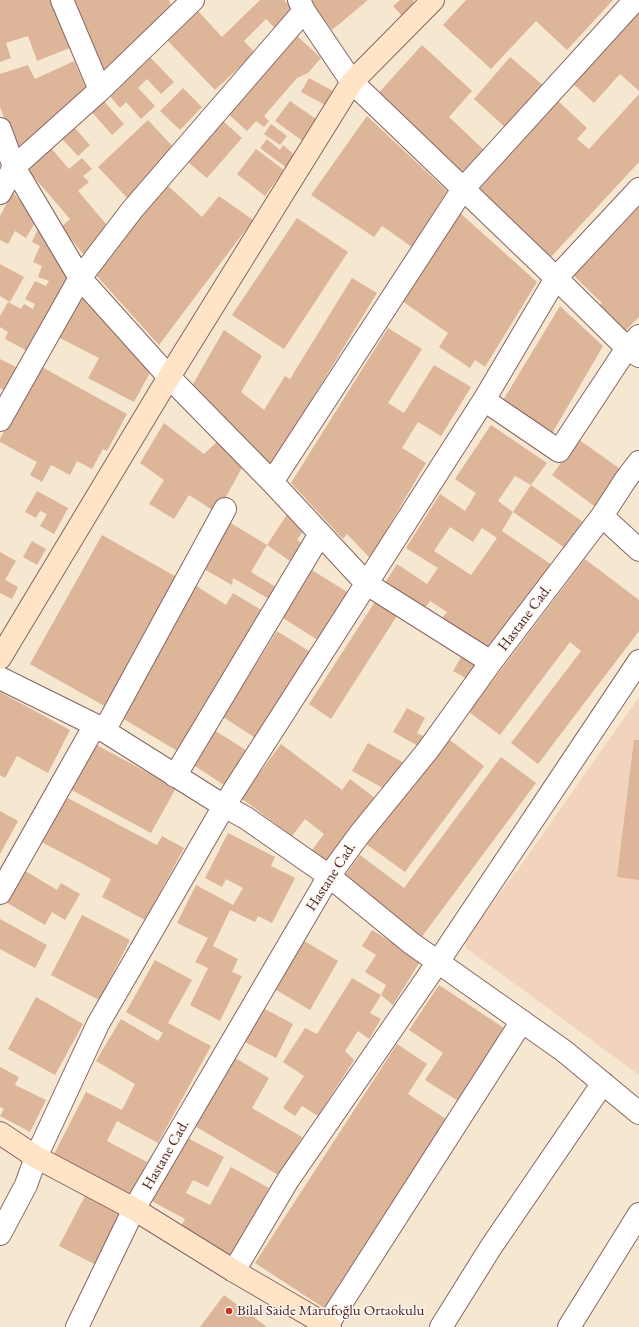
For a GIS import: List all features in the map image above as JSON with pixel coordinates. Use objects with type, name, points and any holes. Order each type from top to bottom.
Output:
[{"type":"street","points":[[62,0],[100,90]]},
{"type":"street","points":[[0,658],[169,377],[352,82],[433,0]]},
{"type":"street","points":[[272,482],[463,189],[635,0]]},
{"type":"street","points":[[0,193],[14,167],[100,90],[184,4]]},
{"type":"street","points":[[0,420],[80,278],[132,210],[302,5],[352,82],[556,278],[635,347],[559,451],[484,400]]},
{"type":"street","points":[[0,130],[14,167],[80,278],[169,377],[272,482],[367,584],[491,662]]},
{"type":"street","points":[[0,1234],[26,1185],[36,1157],[98,1024],[224,806],[484,400],[556,278],[639,189]]},
{"type":"street","name":"Hastane Cad.","points":[[77,1327],[134,1209],[329,876],[359,834],[428,750],[491,662],[602,516],[639,462]]},
{"type":"street","points":[[0,893],[99,728],[225,509]]},
{"type":"street","points":[[602,516],[639,550]]},
{"type":"street","points":[[175,776],[320,534]]},
{"type":"street","points":[[234,1271],[288,1180],[438,962],[639,661]]},
{"type":"street","points":[[0,678],[99,728],[175,776],[246,818],[329,876],[411,943],[564,1051],[639,1113]]},
{"type":"street","points":[[0,1133],[36,1157],[134,1209],[234,1271],[328,1326],[522,1021]]},
{"type":"street","points":[[441,1327],[491,1247],[603,1083]]},
{"type":"street","points":[[569,1327],[639,1214]]},
{"type":"shaded area","points":[[639,697],[639,1075],[466,948],[465,940],[521,865]]},
{"type":"building","points":[[0,0],[53,0],[72,47],[37,61],[28,36],[6,43],[11,58],[0,62]]},
{"type":"building","points":[[72,0],[169,0],[173,10],[103,76]]},
{"type":"building","points":[[260,0],[284,0],[294,11],[275,28],[266,19],[244,41],[255,53],[215,90],[167,40],[198,11],[222,37]]},
{"type":"building","points":[[308,0],[368,0],[332,30]]},
{"type":"building","points":[[400,0],[413,0],[415,3],[401,15],[393,6]]},
{"type":"building","points":[[466,0],[613,0],[567,50],[536,21],[491,69],[443,25]]},
{"type":"building","points":[[639,5],[639,91],[620,74],[594,103],[570,81]]},
{"type":"building","points":[[295,34],[321,58],[308,73],[297,78],[264,116],[269,121],[264,127],[256,121],[247,131],[226,112]]},
{"type":"building","points":[[422,45],[472,91],[449,117],[484,150],[460,176],[375,97]]},
{"type":"building","points":[[149,56],[174,82],[161,94],[147,79],[138,88],[155,106],[141,119],[126,102],[120,108],[108,94]]},
{"type":"building","points":[[510,57],[544,86],[507,129],[474,99]]},
{"type":"building","points":[[74,61],[88,93],[16,149],[0,107],[0,74],[28,65],[35,79]]},
{"type":"building","points":[[309,78],[333,91],[325,105],[301,92]]},
{"type":"building","points":[[183,88],[202,107],[180,130],[160,111]]},
{"type":"building","points":[[639,94],[639,162],[550,258],[475,188],[557,100],[587,128],[577,139],[589,149]]},
{"type":"building","points":[[102,99],[124,124],[112,135],[90,110]]},
{"type":"building","points":[[290,101],[322,123],[307,144],[275,121]]},
{"type":"building","points":[[367,116],[447,191],[412,247],[382,226],[374,237],[311,195]]},
{"type":"building","points":[[148,120],[175,149],[131,202],[98,167]]},
{"type":"building","points":[[223,121],[242,138],[207,178],[188,162]]},
{"type":"building","points":[[271,124],[287,136],[280,145],[264,134]]},
{"type":"building","points":[[74,127],[90,145],[78,156],[62,139]]},
{"type":"building","points":[[267,139],[280,150],[283,145],[296,156],[287,168],[260,148]]},
{"type":"building","points":[[51,148],[69,169],[82,158],[92,169],[83,176],[89,182],[78,191],[112,231],[84,255],[61,227],[70,219],[27,169]]},
{"type":"building","points":[[256,149],[284,170],[265,196],[237,174]]},
{"type":"building","points":[[166,184],[202,217],[219,196],[253,220],[159,345],[95,274]]},
{"type":"building","points":[[13,192],[36,221],[26,238],[15,231],[8,244],[0,240],[0,216]]},
{"type":"building","points":[[639,203],[639,317],[622,334],[596,308],[602,303],[572,274]]},
{"type":"building","points":[[460,213],[537,282],[485,367],[475,360],[470,368],[439,347],[448,333],[402,301]]},
{"type":"building","points":[[297,218],[348,252],[284,349],[232,315]]},
{"type":"building","points":[[39,226],[74,279],[33,354],[5,339],[8,332],[0,327],[0,316],[8,302],[21,309],[24,304],[33,309],[35,304],[25,299],[35,281],[46,286],[49,281],[38,277],[42,266],[33,262],[40,246],[32,242]]},
{"type":"building","points":[[0,264],[24,277],[10,302],[0,296]]},
{"type":"building","points":[[352,278],[377,293],[271,466],[193,384],[224,330],[262,356],[241,392],[264,410],[285,376],[290,379]]},
{"type":"building","points":[[82,292],[152,369],[134,402],[88,378],[99,358],[58,337]]},
{"type":"building","points":[[560,306],[603,346],[550,437],[502,402]]},
{"type":"building","points":[[388,328],[422,349],[388,403],[404,413],[434,365],[471,387],[441,436],[418,422],[402,448],[426,463],[370,558],[347,534],[343,539],[291,483]]},
{"type":"building","points":[[0,359],[18,368],[6,391],[0,388]]},
{"type":"building","points":[[40,366],[127,414],[107,451],[103,449],[92,469],[77,461],[70,475],[51,465],[42,482],[30,475],[37,462],[0,442],[0,439]]},
{"type":"building","points":[[164,423],[204,454],[219,440],[243,466],[217,513],[189,495],[174,519],[149,504],[164,480],[140,463]]},
{"type":"building","points":[[491,425],[547,463],[531,485],[515,476],[498,501],[513,512],[502,531],[552,565],[493,653],[442,618],[447,612],[430,601],[422,612],[383,586],[397,564],[427,584],[438,568],[406,548],[440,494],[465,511],[476,493],[455,479]],"holes":[[[450,527],[473,542],[482,528],[497,538],[471,575],[434,551]]]},
{"type":"building","points":[[578,439],[623,471],[597,508],[552,475]]},
{"type":"building","points":[[531,485],[583,522],[565,548],[513,512]]},
{"type":"building","points":[[37,491],[68,508],[54,534],[40,526],[47,514],[40,511],[36,518],[25,512]]},
{"type":"building","points":[[290,510],[305,528],[297,540],[306,546],[294,564],[267,545]]},
{"type":"building","points":[[224,519],[267,545],[251,572],[276,587],[269,599],[233,578],[232,585],[197,565]]},
{"type":"building","points":[[102,535],[180,579],[108,708],[30,664]]},
{"type":"building","points":[[32,541],[46,549],[37,565],[23,557]]},
{"type":"building","points":[[0,552],[16,561],[5,580],[18,587],[12,599],[0,593]]},
{"type":"building","points":[[585,559],[639,600],[639,631],[538,764],[511,743],[581,651],[570,642],[500,735],[469,712]]},
{"type":"building","points":[[312,570],[350,594],[321,642],[283,618]]},
{"type":"building","points":[[195,585],[226,605],[233,593],[263,611],[179,752],[117,715]]},
{"type":"building","points":[[378,597],[400,611],[331,719],[309,704]]},
{"type":"building","points":[[277,631],[312,653],[257,739],[223,717]]},
{"type":"building","points":[[463,654],[479,664],[469,680],[453,671]]},
{"type":"building","points":[[0,692],[70,730],[48,773],[17,756],[5,778],[0,775]]},
{"type":"building","points":[[407,708],[425,718],[417,733],[425,737],[420,747],[393,732]]},
{"type":"building","points":[[214,730],[249,752],[227,787],[192,764]]},
{"type":"building","points":[[446,737],[484,766],[405,872],[366,844]]},
{"type":"building","points":[[634,740],[639,740],[639,880],[617,877]]},
{"type":"building","points":[[93,743],[176,788],[151,833],[68,788]]},
{"type":"building","points":[[368,743],[408,765],[392,793],[352,771]]},
{"type":"building","points":[[281,744],[342,790],[350,779],[379,801],[328,868],[309,854],[324,834],[305,819],[292,836],[241,798]]},
{"type":"building","points":[[501,757],[536,783],[421,938],[342,879],[360,855],[404,888]]},
{"type":"building","points":[[62,795],[157,845],[162,836],[184,848],[145,920],[102,897],[111,879],[38,840]]},
{"type":"building","points":[[0,811],[18,821],[0,854]]},
{"type":"building","points":[[228,833],[275,857],[271,866],[295,878],[272,923],[258,916],[255,922],[230,910],[213,946],[238,959],[232,972],[242,976],[220,1021],[190,1005],[208,968],[195,962],[208,938],[177,923],[196,885],[233,905],[243,888],[226,879],[222,887],[205,878]]},
{"type":"building","points":[[22,869],[57,890],[61,883],[80,894],[65,920],[52,912],[45,925],[4,901]]},
{"type":"building","points":[[82,915],[130,940],[99,1000],[51,975]]},
{"type":"building","points":[[0,919],[47,945],[35,968],[0,949]]},
{"type":"building","points":[[372,930],[421,960],[393,1005],[381,995],[386,985],[365,972],[376,955],[362,946]]},
{"type":"building","points":[[301,939],[338,961],[310,1010],[273,988]]},
{"type":"building","points":[[155,960],[192,980],[168,1023],[211,1046],[158,1143],[117,1121],[107,1141],[147,1162],[130,1197],[52,1158],[86,1092],[122,1110],[135,1084],[96,1061],[121,1019],[158,1041],[163,1033],[126,1012]]},
{"type":"building","points":[[352,978],[381,995],[370,1013],[381,1019],[369,1039],[358,1031],[345,1051],[354,1060],[318,1116],[302,1106],[295,1116],[283,1108],[304,1076],[283,1062],[305,1028],[317,1034]]},
{"type":"building","points":[[439,985],[510,1032],[463,1104],[425,1080],[443,1053],[409,1030]]},
{"type":"building","points":[[36,997],[83,1024],[55,1075],[8,1049]]},
{"type":"building","points":[[261,1007],[293,1024],[276,1058],[243,1041]]},
{"type":"building","points":[[397,1044],[427,1064],[408,1094],[446,1119],[324,1308],[255,1263]]},
{"type":"building","points":[[232,1056],[269,1078],[252,1108],[302,1137],[280,1176],[193,1125]]},
{"type":"building","points":[[0,1067],[19,1077],[15,1085],[46,1100],[30,1132],[0,1116],[4,1109],[0,1107]]},
{"type":"building","points":[[180,1134],[224,1157],[208,1187],[193,1180],[186,1193],[210,1205],[231,1167],[269,1188],[230,1260],[178,1232],[185,1219],[146,1198]]},
{"type":"building","points":[[85,1196],[124,1216],[98,1266],[59,1246]]},
{"type":"building","name":"Bilal Saide Marufoğlu Ortaokulu","points":[[224,1295],[267,1327],[200,1327]]},
{"type":"place","name":"Bilal Saide Marufoğlu Ortaokulu","points":[[229,1311]]}]
